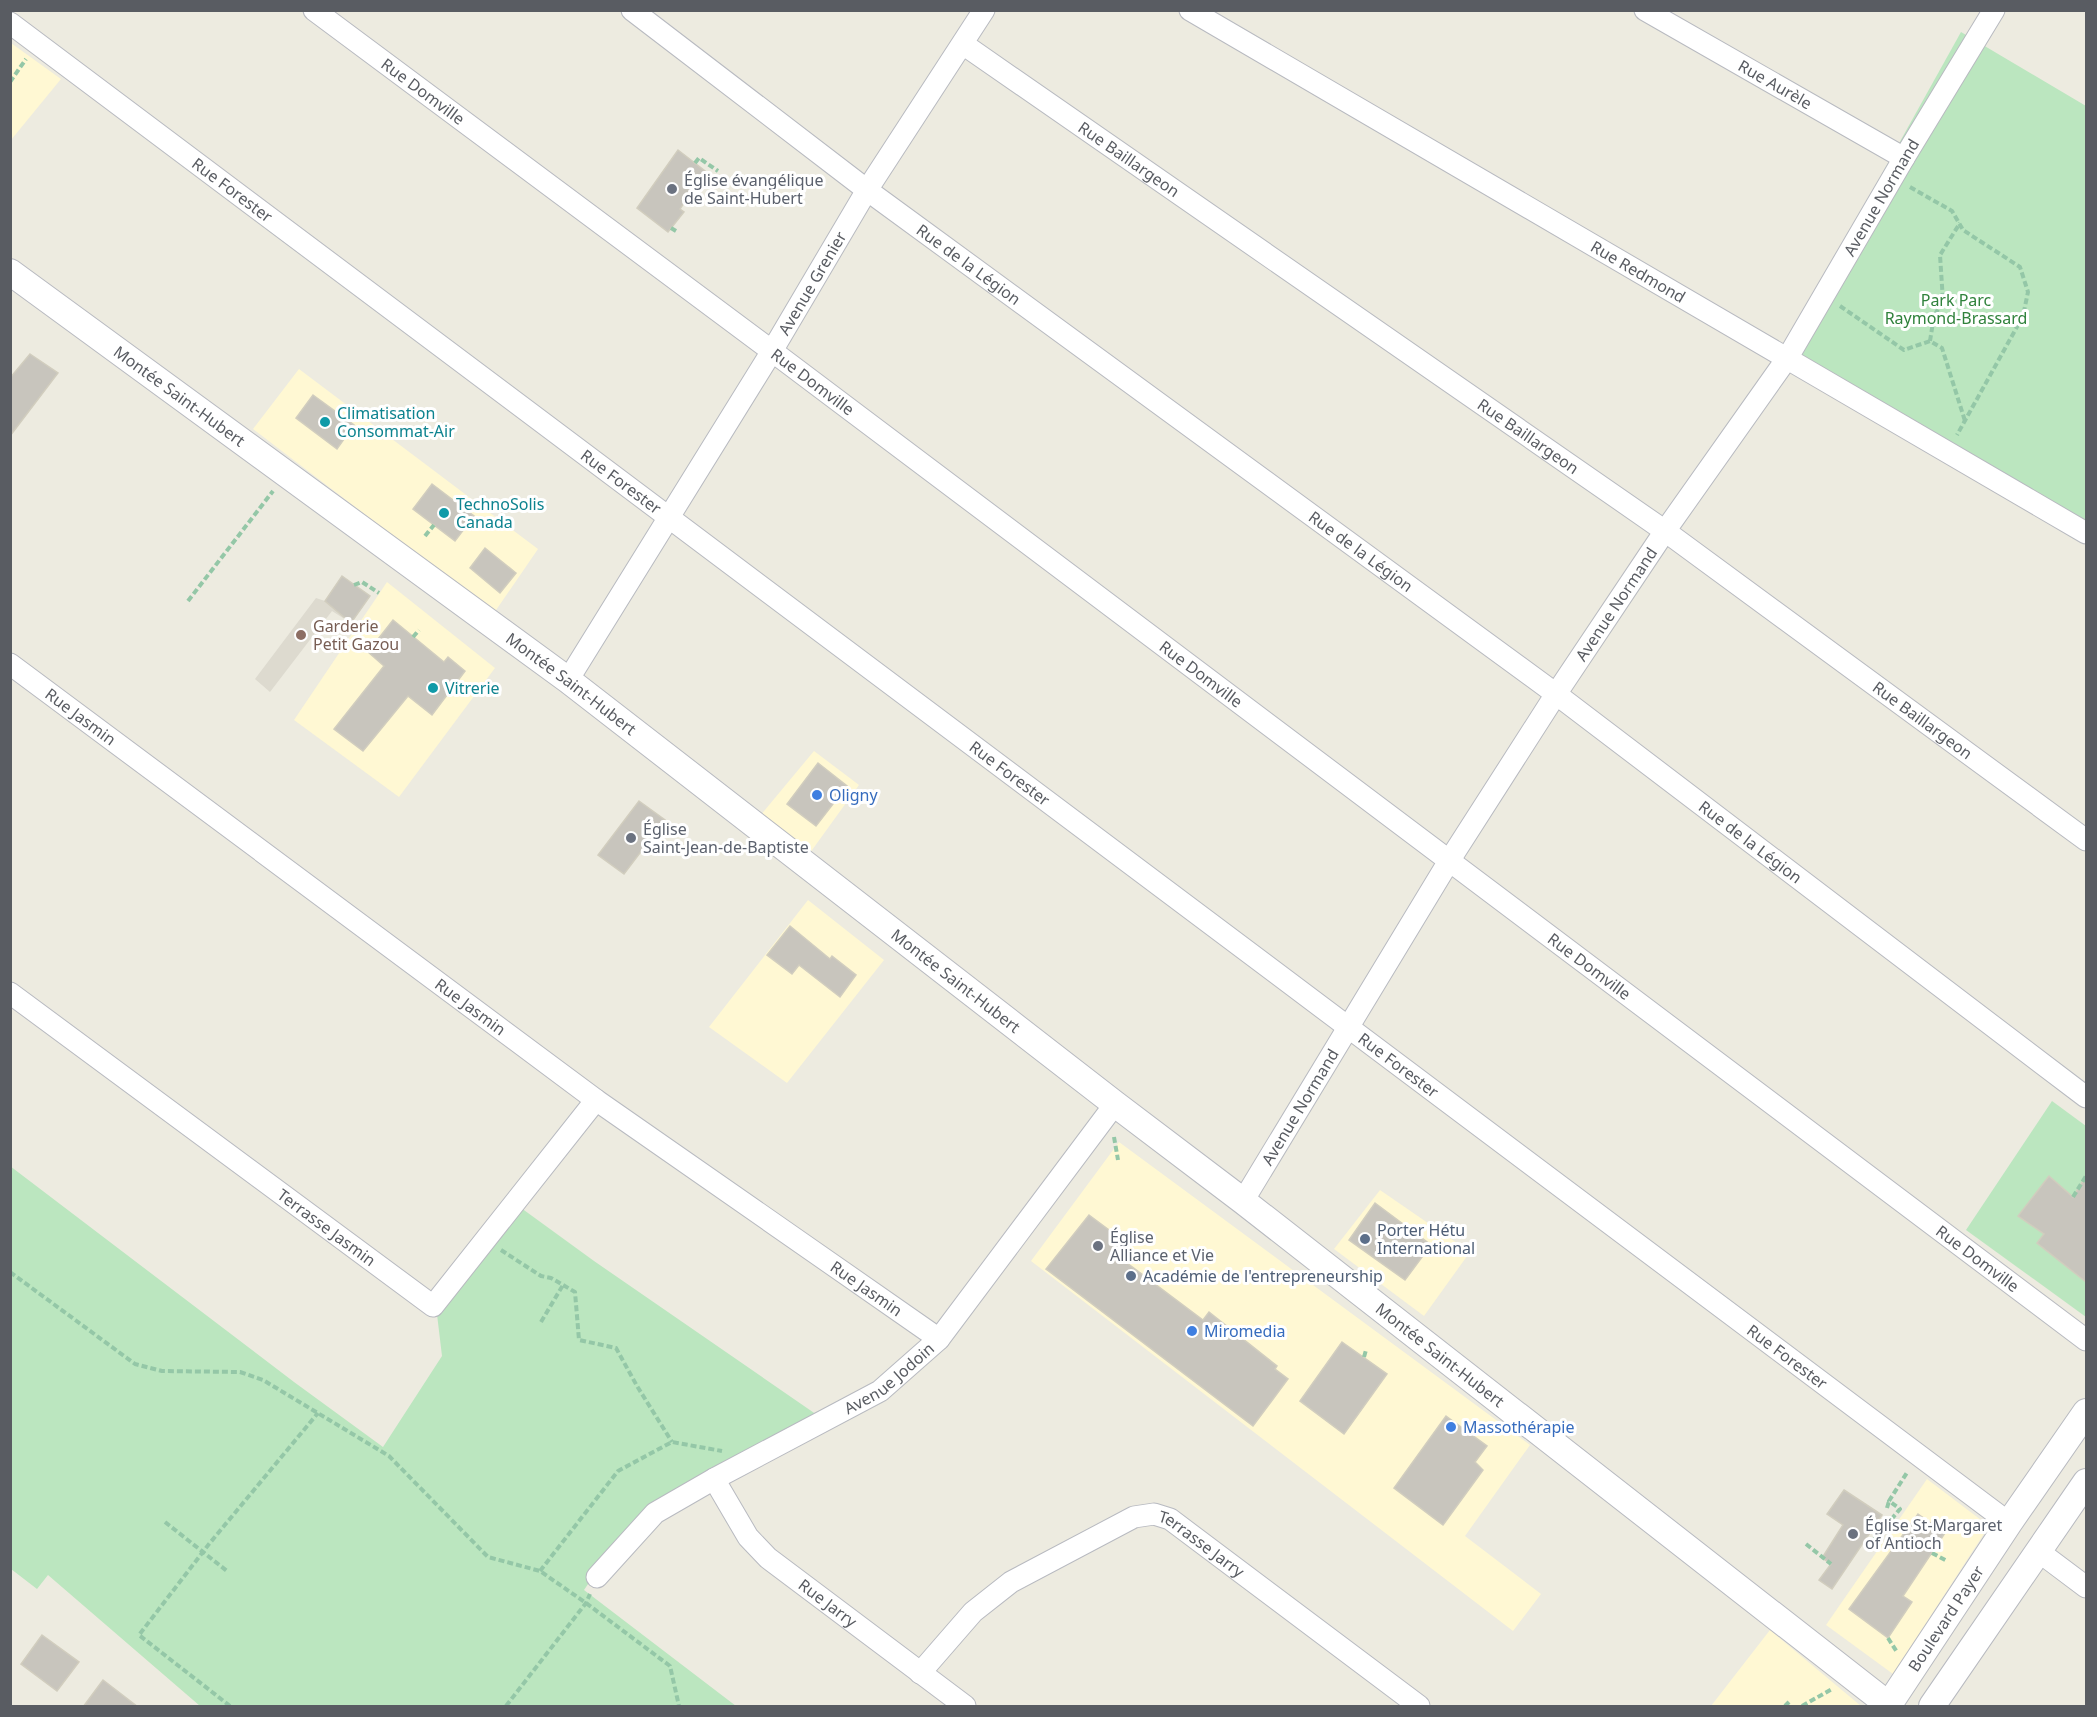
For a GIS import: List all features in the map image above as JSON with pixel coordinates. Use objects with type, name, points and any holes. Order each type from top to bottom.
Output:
[{"type":"street","name":"Rue Domville","points":[[314,10],[772,351],[2086,1340]]},
{"type":"street","name":"Rue de la Légion","points":[[632,10],[867,190],[1556,694],[2086,1097]]},
{"type":"street","name":"Avenue Grenier","points":[[568,680],[772,351],[867,190],[984,10]]},
{"type":"street","name":"Rue Redmond","points":[[1190,10],[2086,533]]},
{"type":"street","name":"Rue Aurèle","points":[[1645,10],[1904,158]]},
{"type":"street","name":"Avenue Normand","points":[[1243,1201],[1449,861],[1556,694],[1665,531],[1788,357],[1904,158],[1994,10]]},
{"type":"street","name":"Rue Forester","points":[[10,23],[2009,1523]]},
{"type":"street","name":"Rue Baillargeon","points":[[963,44],[1665,531],[2086,840]]},
{"type":"street","name":"Montée Saint-Hubert","points":[[10,272],[568,680],[1114,1104],[1243,1201],[1889,1706]]},
{"type":"street","name":"Rue Jasmin","points":[[10,664],[596,1100],[939,1339]]},
{"type":"street","name":"Terrasse Jasmin","points":[[10,993],[433,1306],[596,1100]]},
{"type":"street","name":"Avenue Jodoin","points":[[597,1576],[655,1513],[880,1390],[939,1339],[1114,1104]]},
{"type":"street","name":"Boulevard Payer","points":[[1889,1706],[2009,1523],[2086,1412]]},
{"type":"street","name":"Rue Jarry","points":[[714,1479],[748,1537],[768,1558],[965,1707]]},
{"type":"street","points":[[1932,1707],[2086,1482]]},
{"type":"street","name":"Terrasse Jarry","points":[[920,1673],[973,1612],[1011,1582],[1134,1517],[1154,1514],[1170,1520],[1419,1707]]},
{"type":"street","points":[[2038,1551],[2086,1587]]},
{"type":"path","points":[[10,82],[37,44]]},
{"type":"path","points":[[695,163],[699,158],[718,171]]},
{"type":"path","points":[[1893,177],[1953,211],[1963,230],[2020,267],[2028,292],[2023,316],[1948,452]]},
{"type":"path","points":[[1930,341],[1934,316],[1943,301],[1940,255],[1960,223]]},
{"type":"path","points":[[1824,295],[1904,350],[1930,341],[1942,348],[1965,421]]},
{"type":"path","points":[[188,601],[286,474]]},
{"type":"path","points":[[425,536],[434,525]]},
{"type":"path","points":[[354,585],[362,582],[379,593]]},
{"type":"path","points":[[413,637],[419,630]]},
{"type":"path","points":[[2073,1197],[2086,1176]]},
{"type":"path","points":[[486,1239],[541,1276],[551,1278],[575,1292],[579,1340],[616,1348],[672,1442]]},
{"type":"path","points":[[10,1272],[135,1364],[162,1371],[240,1372],[263,1380],[389,1456],[488,1557],[540,1571],[670,1666],[678,1707]]},
{"type":"path","points":[[541,1322],[563,1285]]},
{"type":"path","points":[[1364,1357],[1366,1350]]},
{"type":"path","points":[[230,1707],[139,1635],[203,1552],[318,1413]]},
{"type":"path","points":[[540,1571],[618,1471],[672,1442],[754,1457]]},
{"type":"path","points":[[1887,1508],[1889,1501],[1918,1455]]},
{"type":"path","points":[[1868,1547],[1900,1509],[1889,1501]]},
{"type":"path","points":[[165,1522],[227,1571]]},
{"type":"path","points":[[1806,1544],[1831,1564]]},
{"type":"path","points":[[1932,1553],[1947,1561]]},
{"type":"path","points":[[506,1707],[586,1603]]},
{"type":"path","points":[[1802,1707],[1853,1677]]},
{"type":"path","points":[[1785,1707],[1788,1702]]},
{"type":"shaded area","points":[[11,43],[61,79],[11,140]]},
{"type":"shaded area","points":[[299,369],[538,549],[494,613],[253,429]]},
{"type":"shaded area","name":"Garderie Petit Gazou","points":[[342,576],[370,596],[351,623],[332,611],[270,692],[255,679],[316,598],[325,601]]},
{"type":"shaded area","points":[[387,582],[495,668],[399,797],[294,720]]},
{"type":"shaded area","points":[[814,751],[859,785],[807,857],[760,816]]},
{"type":"shaded area","points":[[808,900],[884,960],[787,1083],[709,1027]]},
{"type":"shaded area","points":[[1119,1142],[1530,1445],[1465,1536],[1541,1594],[1513,1631],[1031,1261]]},
{"type":"shaded area","points":[[1380,1190],[1470,1252],[1424,1316],[1334,1249]]},
{"type":"shaded area","points":[[1927,1479],[1989,1526],[1893,1674],[1826,1625]]},
{"type":"shaded area","points":[[1770,1630],[1861,1706],[1711,1706]]},
{"type":"green space","name":"Park Parc Raymond-Brassard","points":[[1961,32],[2086,106],[2086,540],[1780,357]]},
{"type":"green space","points":[[2052,1101],[2086,1126],[2086,1317],[1966,1230]]},
{"type":"green space","points":[[10,1166],[383,1447],[442,1356],[436,1306],[517,1205],[820,1417],[615,1544],[584,1590],[736,1706],[200,1706],[48,1575],[37,1589],[11,1569]]},
{"type":"building","name":"Église évangélique de Saint-Hubert","points":[[678,150],[705,171],[680,209],[684,212],[668,232],[637,208]]},
{"type":"building","points":[[30,354],[58,373],[10,436],[10,378]]},
{"type":"building","name":"Climatisation Consommat-Air","points":[[313,395],[354,425],[337,449],[296,418]]},
{"type":"building","name":"TechnoSolis Canada","points":[[432,484],[474,516],[455,541],[413,509]]},
{"type":"building","points":[[485,548],[516,573],[500,593],[470,568]]},
{"type":"building","points":[[342,576],[370,596],[351,623],[325,601]]},
{"type":"building","points":[[393,620],[444,662],[448,657],[465,671],[432,715],[408,696],[363,751],[334,729],[384,666],[368,652]]},
{"type":"building","name":"Oligny","points":[[818,763],[847,786],[816,826],[787,804]]},
{"type":"building","name":"Église Saint-Jean-de-Baptiste","points":[[639,801],[665,820],[624,874],[598,855]]},
{"type":"building","points":[[790,926],[830,959],[832,956],[856,975],[840,997],[799,965],[792,974],[767,955]]},
{"type":"building","points":[[2049,1176],[2073,1197],[2086,1176],[2086,1282],[2037,1243],[2044,1234],[2018,1216]]},
{"type":"building","points":[[1375,1203],[1431,1245],[1405,1280],[1349,1240]]},
{"type":"building","points":[[1089,1215],[1125,1242],[1115,1254],[1203,1320],[1209,1312],[1277,1366],[1275,1369],[1288,1379],[1253,1426],[1046,1269]]},
{"type":"building","points":[[1342,1342],[1387,1374],[1344,1434],[1300,1401]]},
{"type":"building","points":[[1446,1416],[1487,1446],[1475,1462],[1483,1470],[1443,1525],[1394,1488]]},
{"type":"building","name":"Église St-Margaret of Antioch","points":[[1844,1490],[1882,1515],[1832,1589],[1819,1580],[1831,1564],[1822,1558],[1843,1525],[1827,1514]]},
{"type":"building","points":[[1918,1514],[1945,1533],[1903,1596],[1912,1602],[1888,1638],[1849,1609]]},
{"type":"building","points":[[42,1635],[79,1662],[57,1691],[21,1664]]},
{"type":"building","points":[[103,1680],[138,1707],[83,1707]]},
{"type":"place","name":"Église évangélique de Saint-Hubert","points":[[672,189]]},
{"type":"place","name":"Climatisation Consommat-Air","points":[[325,422]]},
{"type":"place","name":"TechnoSolis Canada","points":[[444,513]]},
{"type":"place","name":"Garderie Petit Gazou","points":[[301,635]]},
{"type":"place","name":"Vitrerie","points":[[433,688]]},
{"type":"place","name":"Oligny","points":[[817,795]]},
{"type":"place","name":"Église Saint-Jean-de-Baptiste","points":[[631,838]]},
{"type":"place","name":"Porter Hétu International","points":[[1365,1239]]},
{"type":"place","name":"Église Alliance et Vie","points":[[1098,1246]]},
{"type":"place","name":"Académie de l'entrepreneurship","points":[[1131,1276]]},
{"type":"place","name":"Miromedia","points":[[1192,1331]]},
{"type":"place","name":"Massothérapie","points":[[1451,1427]]},
{"type":"place","name":"Église St-Margaret of Antioch","points":[[1853,1534]]}]
